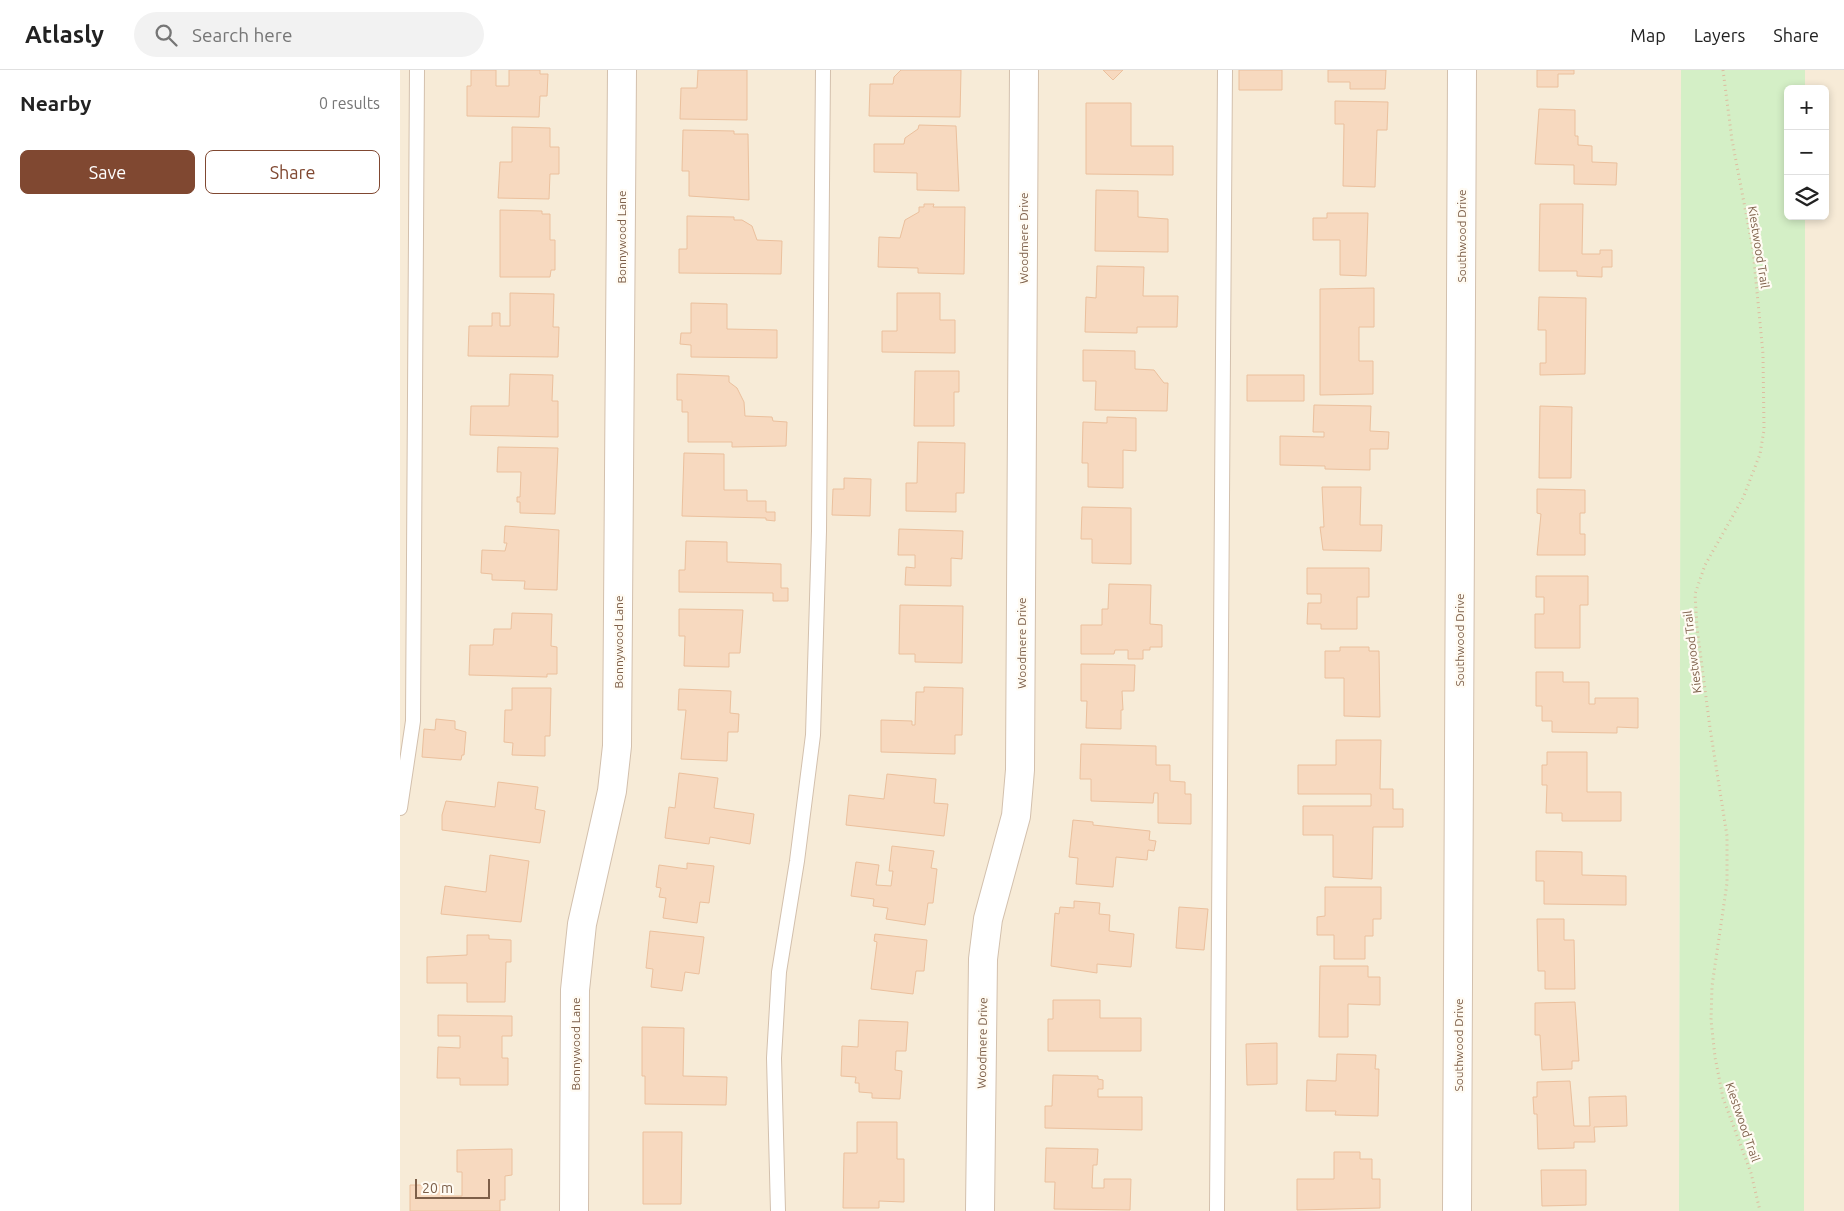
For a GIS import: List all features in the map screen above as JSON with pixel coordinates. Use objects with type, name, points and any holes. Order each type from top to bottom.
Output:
[{"type":"street","name":"Bonnywood Lane","points":[[574,1211],[575,990],[582,924],[612,791],[617,746],[622,70]]},
{"type":"street","name":"Woodmere Drive","points":[[980,1211],[983,959],[988,920],[1016,816],[1020,770],[1024,70]]},
{"type":"street","name":"Southwood Drive","points":[[1457,1211],[1462,70]]},
{"type":"lane","points":[[400,808],[413,721],[417,70]]},
{"type":"lane","points":[[778,1211],[774,1058],[779,972],[797,861],[813,735],[819,531],[823,70]]},
{"type":"lane","points":[[1217,1211],[1225,70]]},
{"type":"path","name":"Kiestwood Trail","points":[[1723,70],[1732,140],[1753,250],[1763,354],[1764,430],[1760,454],[1743,498],[1704,565],[1695,594],[1704,682],[1728,836],[1727,883],[1712,986],[1711,1020],[1714,1057],[1723,1098],[1751,1173],[1760,1211]]},
{"type":"shaded area","points":[[400,70],[1681,70],[1679,1211],[400,1211]]},
{"type":"shaded area","points":[[1805,70],[1844,70],[1844,1211],[1804,1211],[1805,220],[1829,220],[1829,85],[1805,85]]},
{"type":"green space","points":[[1681,70],[1805,70],[1805,85],[1784,85],[1784,220],[1805,220],[1804,1211],[1679,1211]]},
{"type":"building","points":[[471,70],[496,70],[496,86],[509,86],[509,70],[540,70],[540,74],[548,74],[547,96],[540,96],[539,117],[467,116],[467,86],[471,86]]},
{"type":"building","points":[[698,70],[747,70],[747,120],[680,119],[681,88],[697,88]]},
{"type":"building","points":[[901,70],[961,70],[960,117],[869,116],[870,84],[893,84],[894,77]]},
{"type":"building","points":[[1103,70],[1123,70],[1113,80]]},
{"type":"building","points":[[1239,70],[1282,70],[1282,90],[1239,90]]},
{"type":"building","points":[[1328,70],[1386,70],[1385,89],[1350,89],[1350,82],[1328,82]]},
{"type":"building","points":[[1537,70],[1574,70],[1574,74],[1558,74],[1558,87],[1537,87]]},
{"type":"building","points":[[1335,101],[1388,102],[1387,130],[1377,130],[1375,187],[1343,186],[1344,124],[1335,124]]},
{"type":"building","points":[[1086,103],[1131,103],[1131,146],[1173,146],[1173,175],[1086,174]]},
{"type":"building","points":[[1539,109],[1575,110],[1575,136],[1578,136],[1578,145],[1592,146],[1592,162],[1617,163],[1616,185],[1574,184],[1574,165],[1535,164]]},
{"type":"building","points":[[919,125],[956,126],[959,191],[917,190],[917,173],[874,172],[874,144],[904,144],[905,138],[918,129]]},
{"type":"building","points":[[512,127],[550,128],[550,147],[559,147],[559,174],[550,174],[549,199],[498,198],[500,162],[512,162]]},
{"type":"building","points":[[683,130],[734,131],[734,134],[748,134],[749,200],[689,196],[689,171],[682,171]]},
{"type":"building","points":[[1096,190],[1138,191],[1138,217],[1168,219],[1168,252],[1095,251]]},
{"type":"building","points":[[924,204],[934,204],[933,207],[965,207],[964,274],[918,273],[918,268],[878,267],[879,237],[900,238],[905,220],[919,212],[919,207],[924,207]]},
{"type":"building","points":[[1540,204],[1583,204],[1582,254],[1600,254],[1600,250],[1612,250],[1612,267],[1602,267],[1602,277],[1577,276],[1577,271],[1539,271]]},
{"type":"building","points":[[500,210],[542,211],[542,214],[550,214],[550,240],[555,240],[555,270],[551,270],[550,277],[500,277]]},
{"type":"building","points":[[1327,213],[1368,213],[1366,276],[1340,275],[1340,240],[1313,240],[1313,218],[1327,218]]},
{"type":"building","points":[[687,216],[734,217],[734,220],[742,220],[752,226],[757,240],[782,241],[781,274],[679,273],[679,249],[687,249]]},
{"type":"building","points":[[1097,266],[1144,267],[1143,296],[1178,296],[1177,327],[1137,327],[1137,333],[1085,332],[1086,297],[1096,298]]},
{"type":"building","points":[[1374,288],[1374,327],[1359,327],[1359,361],[1373,361],[1373,394],[1320,395],[1320,289]]},
{"type":"building","points":[[510,293],[554,294],[553,327],[559,327],[558,357],[468,356],[469,326],[492,326],[492,313],[500,313],[500,326],[510,326]]},
{"type":"building","points":[[897,293],[940,293],[940,320],[955,320],[955,353],[882,352],[882,331],[897,331]]},
{"type":"building","points":[[1539,297],[1586,298],[1585,374],[1540,375],[1540,363],[1546,363],[1546,330],[1538,330]]},
{"type":"building","points":[[691,303],[727,304],[727,329],[777,330],[777,358],[691,357],[691,345],[680,344],[681,333],[691,333]]},
{"type":"building","points":[[1083,350],[1135,351],[1135,369],[1154,370],[1164,383],[1168,383],[1167,411],[1095,410],[1096,381],[1083,381]]},
{"type":"building","points":[[915,371],[959,371],[959,392],[954,392],[954,426],[914,426]]},
{"type":"building","points":[[510,374],[553,375],[552,401],[558,401],[558,437],[470,435],[471,406],[509,406]]},
{"type":"building","points":[[677,374],[729,376],[729,382],[737,388],[744,402],[745,416],[772,417],[773,421],[787,422],[786,446],[732,447],[732,442],[688,442],[688,412],[682,412],[682,400],[677,400]]},
{"type":"building","points":[[1247,375],[1304,375],[1304,401],[1247,401]]},
{"type":"building","points":[[1314,405],[1371,406],[1370,431],[1389,432],[1388,449],[1370,449],[1370,470],[1280,465],[1280,436],[1324,437],[1324,432],[1313,432]]},
{"type":"building","points":[[1540,406],[1572,407],[1571,478],[1539,478]]},
{"type":"building","points":[[1107,417],[1136,418],[1136,451],[1123,450],[1123,488],[1088,487],[1088,463],[1082,463],[1083,422],[1107,423]]},
{"type":"building","points":[[918,442],[965,443],[964,493],[956,493],[956,512],[906,511],[906,483],[917,483]]},
{"type":"building","points":[[498,447],[558,448],[555,514],[520,513],[520,502],[517,502],[517,497],[520,497],[521,472],[497,472]]},
{"type":"building","points":[[684,453],[724,454],[724,490],[747,490],[747,501],[766,501],[766,512],[775,512],[775,521],[766,520],[766,518],[682,516]]},
{"type":"building","points":[[844,478],[871,479],[870,516],[832,515],[833,489],[844,489]]},
{"type":"building","points":[[1322,487],[1361,487],[1360,525],[1382,525],[1381,551],[1323,550],[1320,527],[1324,527]]},
{"type":"building","points":[[1537,489],[1585,490],[1585,513],[1580,513],[1580,534],[1585,534],[1585,555],[1537,555],[1541,514],[1537,513]]},
{"type":"building","points":[[1082,507],[1131,508],[1131,564],[1092,563],[1092,539],[1081,539]]},
{"type":"building","points":[[505,526],[559,530],[557,590],[524,589],[525,581],[492,580],[492,574],[481,573],[482,550],[505,551],[507,543],[504,543]]},
{"type":"building","points":[[899,529],[963,531],[962,559],[951,558],[951,586],[905,585],[906,567],[915,568],[915,555],[898,555]]},
{"type":"building","points":[[686,541],[727,542],[727,562],[781,564],[781,588],[788,588],[788,601],[773,601],[773,593],[679,592],[679,570],[685,570]]},
{"type":"building","points":[[1307,568],[1369,568],[1369,597],[1357,597],[1357,629],[1321,629],[1321,624],[1307,624],[1308,603],[1321,603],[1321,594],[1307,594]]},
{"type":"building","points":[[1536,576],[1588,576],[1588,605],[1580,605],[1580,648],[1535,648],[1535,614],[1544,614],[1544,597],[1536,597]]},
{"type":"building","points":[[1109,584],[1151,585],[1150,624],[1162,625],[1162,647],[1150,647],[1150,650],[1143,650],[1143,659],[1128,659],[1128,650],[1115,650],[1114,654],[1081,654],[1081,625],[1102,625],[1102,609],[1108,609]]},
{"type":"building","points":[[900,605],[963,606],[962,663],[915,662],[915,654],[899,654]]},
{"type":"building","points":[[679,609],[743,610],[740,653],[729,653],[729,667],[684,666],[685,636],[679,636]]},
{"type":"building","points":[[512,613],[552,614],[551,646],[557,647],[557,674],[547,674],[547,677],[469,675],[470,645],[493,645],[494,629],[511,629]]},
{"type":"building","points":[[1340,647],[1369,647],[1369,651],[1379,651],[1380,717],[1344,716],[1344,678],[1325,678],[1325,651],[1340,651]]},
{"type":"building","points":[[1081,664],[1135,665],[1134,691],[1122,691],[1121,729],[1086,728],[1087,701],[1081,701]]},
{"type":"building","points":[[1536,672],[1563,672],[1563,682],[1589,682],[1589,704],[1595,704],[1595,698],[1638,698],[1638,728],[1617,727],[1617,733],[1552,732],[1552,721],[1542,721],[1542,706],[1536,706]]},
{"type":"building","points":[[924,687],[963,688],[962,735],[955,735],[955,754],[881,752],[881,720],[912,721],[912,725],[915,725],[916,692],[924,692]]},
{"type":"building","points":[[512,688],[551,688],[550,736],[545,736],[545,756],[512,755],[513,743],[504,742],[505,710],[512,710]]},
{"type":"building","points":[[679,689],[731,691],[730,713],[739,714],[738,732],[728,732],[727,761],[681,759],[686,710],[678,710]]},
{"type":"building","points":[[436,719],[455,721],[455,729],[466,732],[464,755],[462,755],[461,760],[422,757],[424,729],[435,730]]},
{"type":"building","points":[[1336,740],[1381,740],[1380,789],[1393,789],[1393,809],[1403,809],[1403,827],[1373,827],[1372,879],[1333,877],[1333,835],[1303,835],[1303,806],[1371,806],[1371,794],[1298,794],[1298,765],[1336,765]]},
{"type":"building","points":[[1081,744],[1156,746],[1156,765],[1170,765],[1170,781],[1185,782],[1185,794],[1191,794],[1191,824],[1158,823],[1158,793],[1154,793],[1153,803],[1091,801],[1091,779],[1080,779]]},
{"type":"building","points":[[1547,752],[1587,752],[1587,792],[1621,792],[1621,821],[1562,821],[1562,813],[1546,813],[1547,785],[1542,785],[1542,765],[1547,765]]},
{"type":"building","points":[[679,773],[718,778],[714,808],[754,814],[750,844],[710,837],[709,844],[665,838],[669,807],[675,808]]},
{"type":"building","points":[[887,774],[936,779],[934,803],[948,804],[944,836],[846,825],[849,795],[884,799]]},
{"type":"building","points":[[498,782],[538,787],[535,809],[545,811],[540,843],[442,830],[442,815],[446,801],[495,807]]},
{"type":"building","points":[[1073,820],[1093,822],[1093,825],[1150,831],[1149,840],[1156,841],[1154,851],[1148,850],[1147,860],[1116,857],[1113,887],[1076,884],[1078,858],[1069,857]]},
{"type":"building","points":[[892,846],[934,851],[931,868],[937,869],[933,903],[928,903],[925,925],[886,919],[888,908],[873,906],[874,899],[851,896],[856,862],[879,865],[876,885],[891,886],[893,871],[889,871]]},
{"type":"building","points":[[1536,851],[1582,852],[1582,875],[1626,876],[1626,905],[1544,904],[1544,881],[1536,881]]},
{"type":"building","points":[[490,855],[529,861],[521,922],[441,914],[445,886],[486,892]]},
{"type":"building","points":[[687,863],[714,866],[709,903],[700,902],[697,923],[663,918],[666,898],[659,897],[661,888],[656,887],[659,865],[687,869]]},
{"type":"building","points":[[1325,887],[1381,887],[1381,919],[1373,919],[1373,936],[1365,936],[1365,959],[1334,959],[1334,935],[1317,935],[1317,917],[1325,916]]},
{"type":"building","points":[[1074,901],[1100,903],[1099,914],[1110,915],[1109,931],[1134,934],[1131,967],[1097,964],[1097,973],[1051,966],[1055,913],[1059,914],[1060,907],[1074,908]]},
{"type":"building","points":[[1179,907],[1208,909],[1204,950],[1176,948]]},
{"type":"building","points":[[1537,919],[1564,919],[1564,940],[1574,940],[1575,989],[1545,989],[1545,971],[1538,971]]},
{"type":"building","points":[[650,931],[704,937],[699,974],[685,972],[682,991],[651,987],[653,969],[646,968]]},
{"type":"building","points":[[875,934],[927,940],[924,971],[916,971],[913,994],[871,989],[877,942],[874,941]]},
{"type":"building","points":[[467,935],[489,935],[489,939],[511,940],[511,962],[506,962],[505,1002],[467,1002],[467,983],[427,983],[427,957],[467,955]]},
{"type":"building","points":[[1320,966],[1368,966],[1368,977],[1380,977],[1380,1005],[1348,1004],[1348,1037],[1319,1037]]},
{"type":"building","points":[[1053,1000],[1100,1000],[1100,1018],[1141,1018],[1141,1051],[1048,1051],[1048,1019],[1053,1019]]},
{"type":"building","points":[[1575,1002],[1579,1061],[1572,1061],[1572,1069],[1542,1070],[1540,1035],[1535,1035],[1535,1003]]},
{"type":"building","points":[[438,1015],[512,1016],[512,1036],[502,1036],[502,1058],[508,1058],[508,1085],[460,1085],[460,1078],[437,1078],[438,1047],[460,1048],[460,1036],[438,1036]]},
{"type":"building","points":[[859,1020],[908,1022],[906,1051],[896,1051],[895,1070],[902,1071],[900,1099],[872,1098],[872,1093],[859,1092],[859,1083],[855,1083],[856,1077],[841,1076],[842,1046],[858,1047]]},
{"type":"building","points":[[642,1027],[684,1028],[683,1076],[727,1077],[726,1105],[645,1104],[645,1076],[642,1076]]},
{"type":"building","points":[[1277,1043],[1277,1084],[1247,1085],[1246,1044]]},
{"type":"building","points":[[1337,1054],[1376,1055],[1375,1069],[1379,1069],[1378,1116],[1335,1115],[1336,1111],[1306,1111],[1307,1080],[1336,1081]]},
{"type":"building","points":[[1053,1075],[1098,1076],[1098,1079],[1103,1080],[1103,1089],[1098,1089],[1098,1097],[1142,1097],[1142,1130],[1045,1128],[1045,1106],[1052,1106]]},
{"type":"building","points":[[1570,1081],[1574,1126],[1590,1126],[1589,1097],[1626,1096],[1627,1126],[1594,1127],[1595,1142],[1574,1142],[1574,1148],[1538,1149],[1537,1114],[1534,1114],[1533,1097],[1537,1097],[1537,1082]]},
{"type":"building","points":[[857,1122],[897,1122],[897,1159],[904,1159],[904,1202],[879,1201],[879,1208],[843,1208],[844,1153],[857,1153]]},
{"type":"building","points":[[643,1132],[682,1132],[681,1204],[643,1204]]},
{"type":"building","points":[[1046,1148],[1098,1149],[1097,1165],[1093,1165],[1092,1188],[1104,1188],[1104,1179],[1131,1179],[1130,1210],[1054,1209],[1055,1182],[1045,1182]]},
{"type":"building","points":[[512,1149],[512,1175],[505,1176],[505,1200],[500,1200],[500,1211],[410,1211],[410,1185],[442,1185],[442,1196],[462,1196],[462,1172],[457,1172],[457,1150]]},
{"type":"building","points":[[1334,1152],[1360,1152],[1360,1159],[1372,1159],[1372,1179],[1380,1179],[1380,1208],[1297,1210],[1297,1179],[1334,1179]]},
{"type":"building","points":[[1541,1170],[1586,1170],[1586,1205],[1542,1206]]}]
